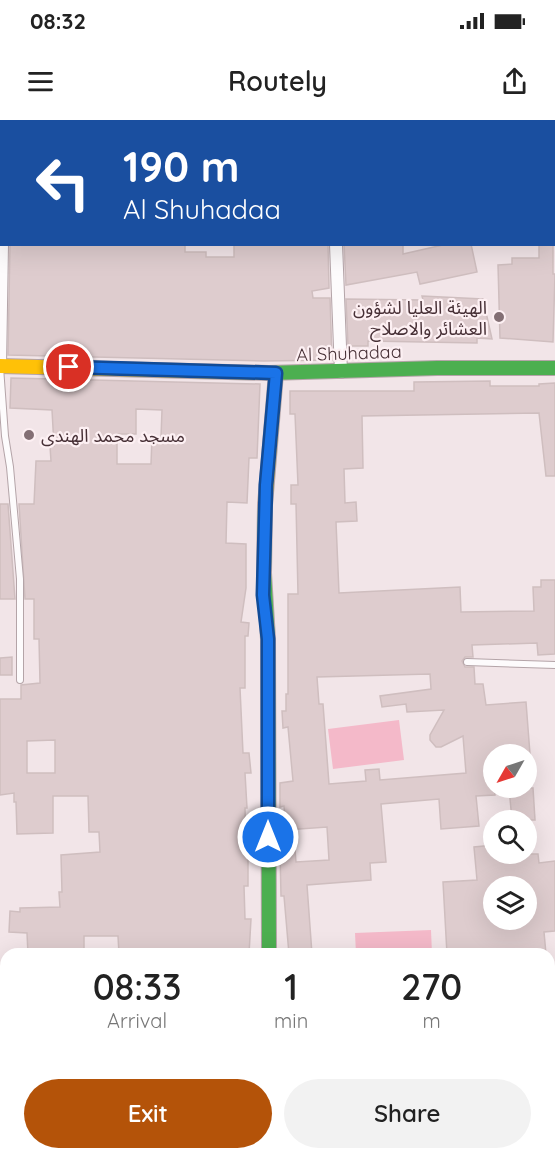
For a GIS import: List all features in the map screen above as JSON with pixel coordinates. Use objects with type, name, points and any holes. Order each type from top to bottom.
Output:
[{"type":"street","points":[[0,366],[2,246]]},
{"type":"street","points":[[336,246],[341,372]]},
{"type":"street","name":"Al Shuhadaa","points":[[0,366],[276,373],[437,368],[555,368]]},
{"type":"street","points":[[269,948],[268,639],[263,595],[266,485],[276,373]]},
{"type":"lane","points":[[0,366],[4,436],[10,467],[20,579],[20,680]]},
{"type":"lane","points":[[467,662],[555,665]]},
{"type":"shaded area","points":[[399,720],[404,760],[333,769],[328,729]]},
{"type":"shaded area","points":[[431,930],[432,948],[356,948],[355,933]]},
{"type":"building","points":[[10,246],[185,246],[185,252],[206,252],[206,257],[234,257],[234,246],[328,246],[329,288],[312,291],[313,298],[330,298],[332,360],[264,361],[8,355]]},
{"type":"building","points":[[344,246],[403,246],[403,254],[438,246],[471,246],[477,272],[420,284],[417,272],[346,285]]},
{"type":"building","points":[[539,246],[553,246],[553,274],[555,274],[553,342],[500,338],[498,265],[512,264],[512,258],[539,258]]},
{"type":"building","points":[[422,296],[483,299],[492,339],[477,338],[477,343],[368,341],[368,346],[348,346],[346,299],[423,300]]},
{"type":"building","points":[[11,378],[260,384],[257,458],[249,458],[247,503],[227,502],[226,543],[246,544],[246,588],[241,622],[249,623],[248,636],[245,636],[245,688],[240,688],[243,753],[249,753],[251,773],[245,773],[248,886],[244,886],[245,919],[251,919],[249,948],[119,948],[118,936],[84,936],[84,948],[28,948],[27,933],[9,932],[10,911],[20,912],[20,908],[60,907],[61,855],[100,852],[99,832],[89,832],[88,796],[53,796],[53,833],[17,834],[14,793],[0,795],[0,699],[21,699],[21,685],[40,683],[39,639],[34,639],[34,599],[25,599],[19,504],[34,504],[36,461],[51,461],[50,446],[54,446],[52,410],[10,408]],"holes":[[[136,409],[162,410],[161,437],[152,437],[151,464],[117,464],[117,434],[136,434]],[[55,740],[55,773],[27,773],[27,741]]]},
{"type":"building","points":[[490,381],[490,386],[539,386],[539,384],[555,383],[555,476],[546,476],[539,413],[362,416],[363,468],[344,469],[345,503],[356,502],[357,521],[336,522],[339,593],[460,587],[461,612],[534,611],[533,587],[541,587],[541,580],[555,580],[555,654],[538,655],[537,643],[472,645],[473,657],[465,657],[462,661],[465,667],[474,667],[475,684],[483,684],[486,705],[526,702],[529,744],[483,744],[483,796],[476,796],[479,826],[441,829],[439,799],[381,804],[386,862],[370,863],[371,880],[307,885],[312,948],[288,948],[284,896],[281,896],[280,851],[295,850],[296,862],[329,860],[327,827],[286,830],[284,806],[280,807],[280,783],[293,781],[288,727],[283,728],[282,711],[286,711],[286,694],[288,694],[288,594],[298,594],[296,504],[291,504],[291,485],[298,485],[295,414],[290,414],[290,391],[414,391],[414,382]],"holes":[[[430,674],[431,689],[380,696],[382,707],[406,704],[407,712],[444,710],[430,735],[430,740],[436,747],[441,747],[463,736],[466,773],[380,780],[379,769],[365,770],[366,781],[329,784],[323,704],[319,704],[317,677]]]},
{"type":"building","points":[[0,504],[8,504],[15,599],[0,599]]},
{"type":"building","points":[[12,657],[12,675],[0,675],[0,658]]},
{"type":"building","points":[[510,798],[534,798],[534,810],[511,810]]},
{"type":"building","points":[[483,846],[483,864],[537,864],[537,854],[539,863],[555,861],[555,931],[544,932],[545,948],[447,948],[443,882],[477,880],[474,847]]},
{"type":"traffic: fast","points":[[269,373],[437,368],[555,368]]},
{"type":"traffic: fast","points":[[265,505],[269,948]]},
{"type":"traffic: slow","points":[[0,366],[269,373]]},
{"type":"traffic: slow","points":[[265,505],[276,373]]},
{"type":"place","name":"الهيئة العليا لشؤون العشائر والاصلاح","points":[[499,317]]},
{"type":"place","name":"مسجد محمد الهندى","points":[[29,435]]},
{"type":"route","points":[[69,367],[276,373],[266,485],[263,595],[268,639],[268,837]]}]
